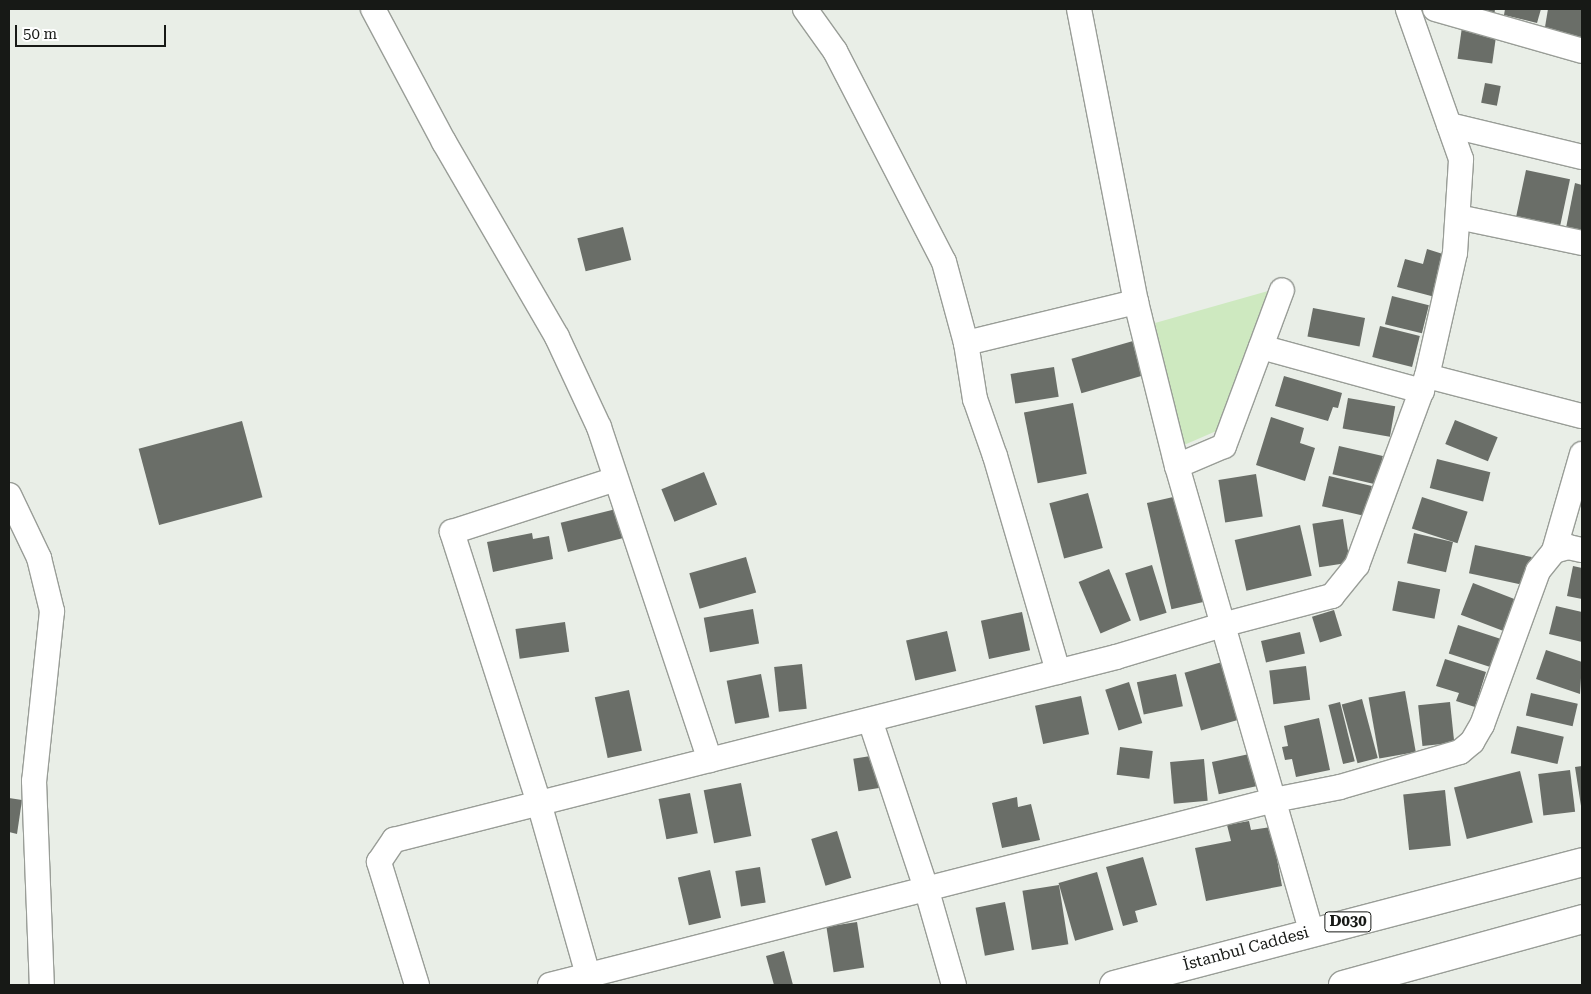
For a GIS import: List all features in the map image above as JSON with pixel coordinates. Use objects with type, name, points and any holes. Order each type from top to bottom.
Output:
[{"type":"main road","name":"İstanbul Caddesi","points":[[1114,985],[1311,931],[1582,862]]},
{"type":"main road","points":[[1343,985],[1582,919]]},
{"type":"street","points":[[373,9],[444,142],[557,337],[599,427],[710,760]]},
{"type":"street","points":[[805,9],[836,51],[944,262],[966,343],[975,399],[995,456],[1058,672]]},
{"type":"street","points":[[1079,9],[1136,302],[1177,466],[1311,931]]},
{"type":"street","points":[[416,985],[378,862],[394,840],[1058,672],[1222,624],[1332,596],[1357,565],[1424,384],[1455,253],[1461,159],[1408,9]]},
{"type":"street","points":[[1435,9],[1582,51]]},
{"type":"street","points":[[1449,126],[1582,157]]},
{"type":"street","points":[[1458,217],[1582,243]]},
{"type":"street","points":[[1177,466],[1224,446],[1282,290]]},
{"type":"street","points":[[966,343],[1136,302]]},
{"type":"street","points":[[1260,347],[1424,384],[1582,416]]},
{"type":"street","points":[[550,985],[1274,800],[1368,779],[1460,752],[1472,742],[1482,725],[1538,571],[1554,551],[1582,454]]},
{"type":"street","points":[[588,976],[539,803],[452,532],[616,479]]},
{"type":"street","points":[[9,495],[40,558],[52,611],[34,781],[42,985]]},
{"type":"street","points":[[1554,551],[1568,547],[1582,550]]},
{"type":"street","points":[[870,720],[927,890],[954,985]]},
{"type":"green space","points":[[1268,291],[1221,429],[1184,445],[1155,323]]},
{"type":"building","points":[[1460,9],[1495,9],[1494,18]]},
{"type":"building","points":[[1505,9],[1541,9],[1537,23],[1504,15]]},
{"type":"building","points":[[1548,9],[1582,9],[1582,39],[1544,33]]},
{"type":"building","points":[[1462,27],[1497,32],[1492,64],[1458,59]]},
{"type":"building","points":[[1485,83],[1501,86],[1497,106],[1481,103]]},
{"type":"building","points":[[1526,170],[1570,179],[1559,229],[1515,220]]},
{"type":"building","points":[[1575,183],[1582,185],[1582,236],[1565,233]]},
{"type":"building","points":[[623,227],[631,260],[586,271],[577,238]]},
{"type":"building","points":[[1427,249],[1446,255],[1435,297],[1397,287],[1405,259],[1423,264]]},
{"type":"building","points":[[1392,296],[1429,305],[1422,333],[1385,324]]},
{"type":"building","points":[[1313,308],[1365,318],[1359,347],[1307,336]]},
{"type":"building","points":[[1380,326],[1420,336],[1412,367],[1372,357]]},
{"type":"building","points":[[1133,341],[1143,376],[1081,393],[1071,359]]},
{"type":"building","points":[[1054,367],[1059,397],[1015,404],[1011,374]]},
{"type":"building","points":[[1284,376],[1342,393],[1338,408],[1333,407],[1328,421],[1275,406]]},
{"type":"building","points":[[1348,398],[1395,406],[1390,437],[1343,429]]},
{"type":"building","points":[[1073,403],[1087,474],[1038,483],[1024,413]]},
{"type":"building","points":[[1271,417],[1304,428],[1300,443],[1315,448],[1305,481],[1256,465]]},
{"type":"building","points":[[1455,420],[1498,437],[1488,461],[1445,444]]},
{"type":"building","points":[[242,421],[262,497],[159,525],[139,449]]},
{"type":"building","points":[[1339,446],[1383,456],[1376,484],[1332,474]]},
{"type":"building","points":[[1437,459],[1490,472],[1483,501],[1430,488]]},
{"type":"building","points":[[704,472],[717,504],[674,522],[661,489]]},
{"type":"building","points":[[1256,474],[1263,516],[1225,522],[1218,480]]},
{"type":"building","points":[[1329,476],[1372,486],[1365,516],[1322,506]]},
{"type":"building","points":[[1088,493],[1103,548],[1064,558],[1049,503]]},
{"type":"building","points":[[1182,495],[1207,601],[1171,609],[1147,503]]},
{"type":"building","points":[[1422,497],[1468,512],[1457,543],[1412,528]]},
{"type":"building","points":[[616,509],[623,538],[568,552],[561,523]]},
{"type":"building","points":[[1343,519],[1350,562],[1319,567],[1312,524]]},
{"type":"building","points":[[1300,525],[1312,576],[1246,591],[1235,540]]},
{"type":"building","points":[[532,533],[533,539],[549,536],[553,559],[493,572],[487,542]]},
{"type":"building","points":[[1414,533],[1453,542],[1446,572],[1407,563]]},
{"type":"building","points":[[1475,545],[1532,557],[1526,585],[1469,573]]},
{"type":"building","points":[[746,557],[756,593],[699,609],[689,573]]},
{"type":"building","points":[[1152,565],[1167,613],[1140,621],[1125,573]]},
{"type":"building","points":[[1573,566],[1582,568],[1582,599],[1567,596]]},
{"type":"building","points":[[1109,569],[1131,621],[1101,633],[1079,582]]},
{"type":"building","points":[[1398,581],[1440,589],[1434,619],[1392,610]]},
{"type":"building","points":[[1473,583],[1515,599],[1503,631],[1461,615]]},
{"type":"building","points":[[1556,606],[1582,612],[1582,642],[1549,634]]},
{"type":"building","points":[[753,609],[759,643],[710,652],[704,618]]},
{"type":"building","points":[[1334,610],[1342,636],[1320,643],[1312,617]]},
{"type":"building","points":[[1022,612],[1030,650],[989,659],[981,621]]},
{"type":"building","points":[[565,622],[569,652],[520,659],[515,629]]},
{"type":"building","points":[[1458,625],[1502,639],[1492,668],[1449,654]]},
{"type":"building","points":[[947,631],[956,671],[915,680],[906,640]]},
{"type":"building","points":[[1300,632],[1305,653],[1266,662],[1261,641]]},
{"type":"building","points":[[1546,650],[1582,662],[1580,694],[1536,679]]},
{"type":"building","points":[[1445,659],[1486,672],[1475,707],[1456,701],[1459,693],[1436,686]]},
{"type":"building","points":[[1222,662],[1239,720],[1201,730],[1185,673]]},
{"type":"building","points":[[802,664],[807,709],[779,712],[774,667]]},
{"type":"building","points":[[1306,666],[1310,700],[1273,704],[1269,671]]},
{"type":"building","points":[[761,674],[769,717],[735,724],[727,681]]},
{"type":"building","points":[[1176,674],[1183,706],[1144,715],[1137,682]]},
{"type":"building","points":[[1129,682],[1142,723],[1119,731],[1105,690]]},
{"type":"building","points":[[629,690],[642,751],[608,758],[595,697]]},
{"type":"building","points":[[1405,691],[1416,752],[1379,758],[1369,697]]},
{"type":"building","points":[[1531,693],[1578,704],[1573,726],[1526,715]]},
{"type":"building","points":[[1081,696],[1089,734],[1043,744],[1035,706]]},
{"type":"building","points":[[1362,699],[1378,758],[1358,763],[1342,704]]},
{"type":"building","points":[[1340,702],[1355,761],[1343,764],[1328,705]]},
{"type":"building","points":[[1450,702],[1454,743],[1422,746],[1418,705]]},
{"type":"building","points":[[1319,718],[1330,770],[1296,777],[1292,759],[1285,760],[1282,747],[1288,746],[1284,726]]},
{"type":"building","points":[[1517,726],[1564,737],[1557,764],[1511,753]]},
{"type":"building","points":[[1120,747],[1153,751],[1149,779],[1117,775]]},
{"type":"building","points":[[1254,753],[1261,785],[1219,794],[1212,762]]},
{"type":"building","points":[[877,755],[882,788],[858,791],[853,759]]},
{"type":"building","points":[[1204,759],[1208,801],[1174,804],[1170,762]]},
{"type":"building","points":[[1582,766],[1582,806],[1581,806],[1575,767]]},
{"type":"building","points":[[1570,770],[1575,812],[1543,816],[1538,774]]},
{"type":"building","points":[[1520,771],[1533,822],[1467,839],[1454,787]]},
{"type":"building","points":[[741,783],[751,836],[714,843],[704,790]]},
{"type":"building","points":[[1445,790],[1451,846],[1409,850],[1403,794]]},
{"type":"building","points":[[690,793],[698,833],[666,839],[659,799]]},
{"type":"building","points":[[1017,797],[1018,807],[1031,804],[1040,840],[1002,848],[992,803]]},
{"type":"building","points":[[9,798],[22,800],[17,834],[9,832]]},
{"type":"building","points":[[1249,821],[1251,830],[1271,827],[1282,886],[1206,901],[1195,848],[1231,841],[1227,825]]},
{"type":"building","points":[[837,831],[851,878],[826,886],[811,839]]},
{"type":"building","points":[[1143,857],[1157,905],[1135,911],[1138,922],[1123,926],[1106,867]]},
{"type":"building","points":[[760,867],[766,903],[741,906],[735,871]]},
{"type":"building","points":[[710,870],[721,918],[689,925],[678,877]]},
{"type":"building","points":[[1097,872],[1114,930],[1075,941],[1059,883]]},
{"type":"building","points":[[1059,885],[1068,944],[1032,950],[1022,891]]},
{"type":"building","points":[[1005,902],[1014,950],[985,956],[976,908]]},
{"type":"building","points":[[857,922],[864,967],[834,972],[826,927]]},
{"type":"building","points":[[784,951],[793,985],[774,985],[766,956]]}]
